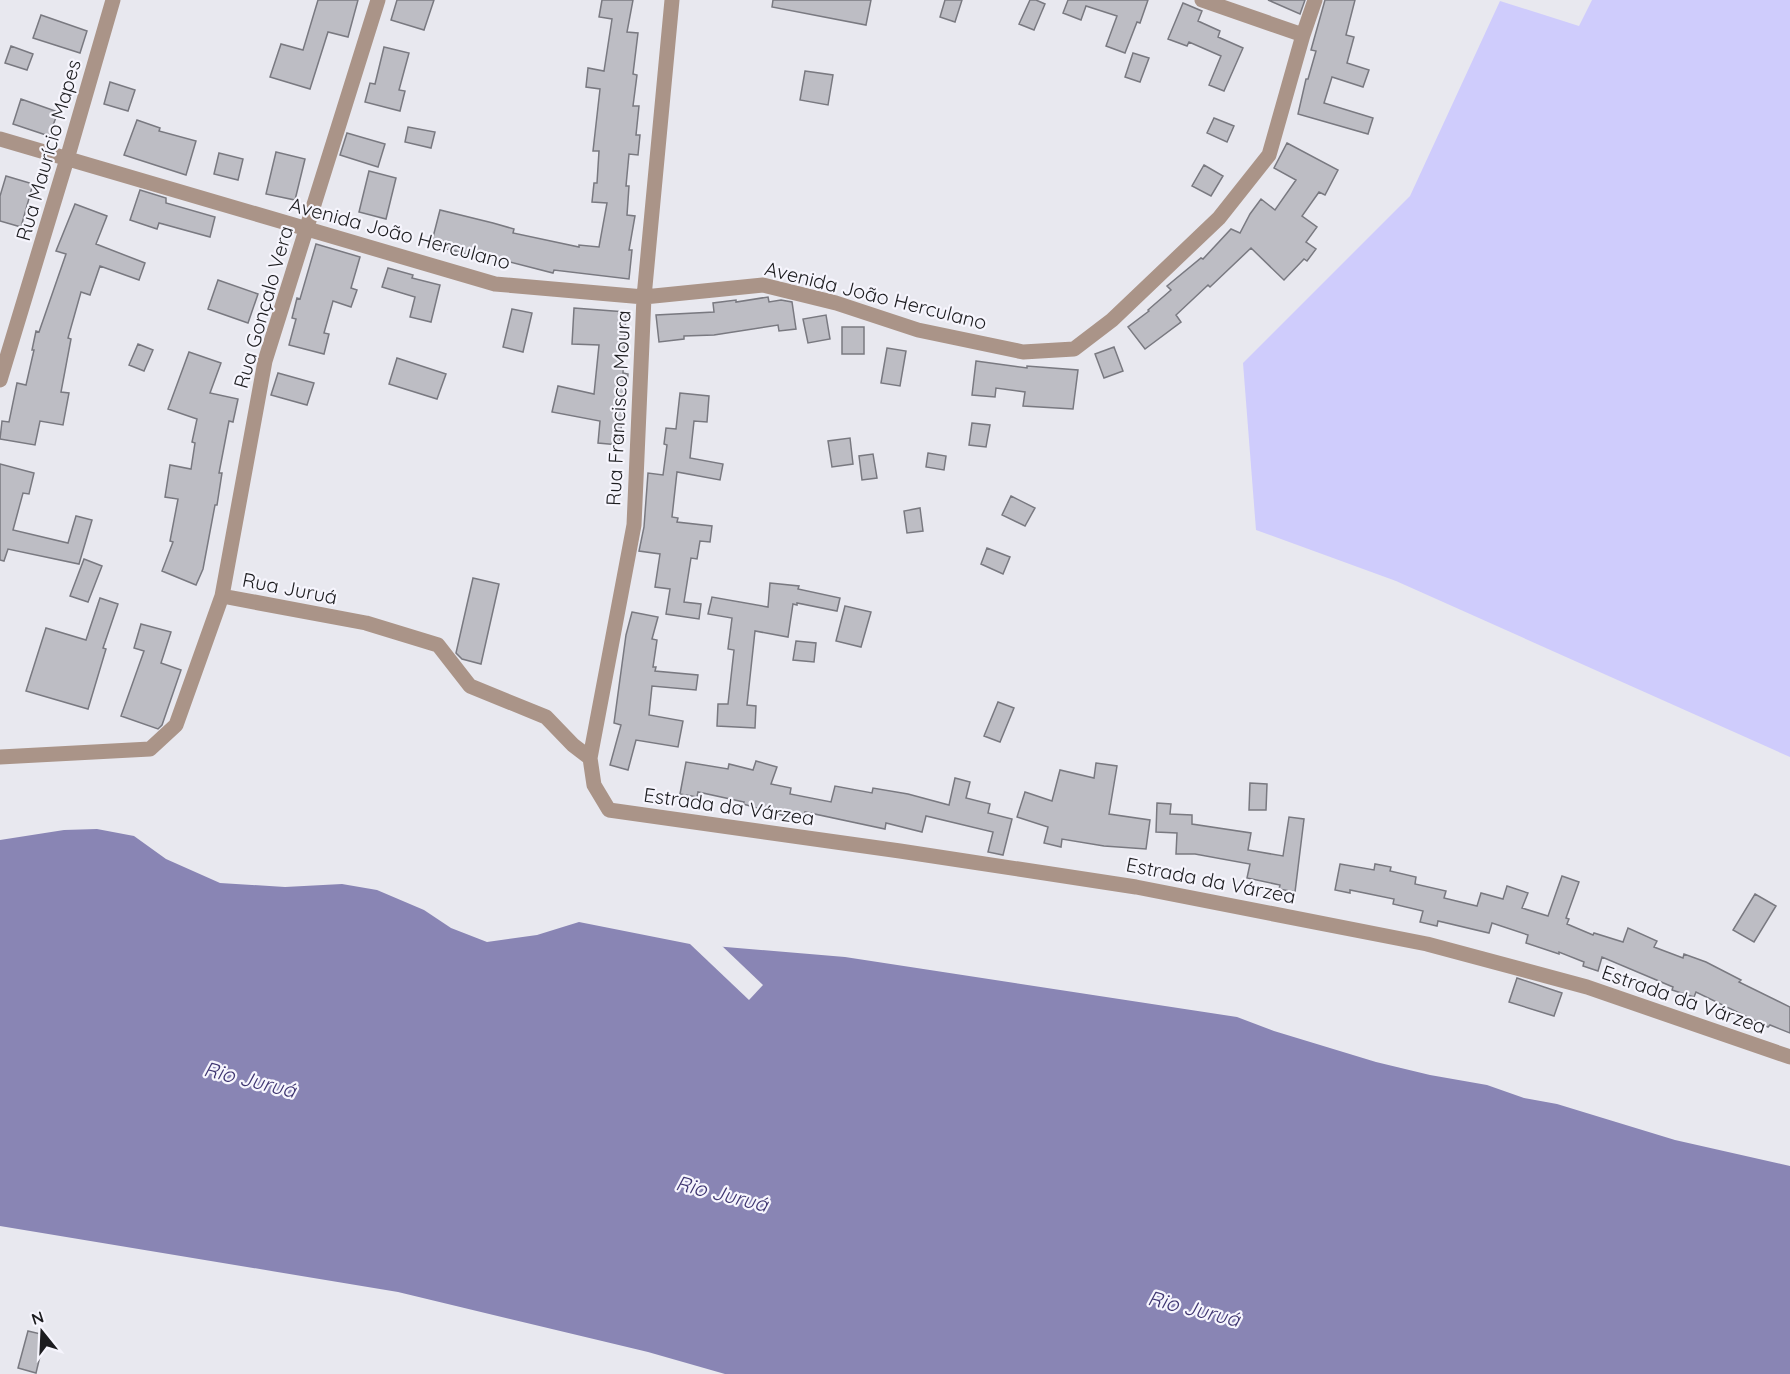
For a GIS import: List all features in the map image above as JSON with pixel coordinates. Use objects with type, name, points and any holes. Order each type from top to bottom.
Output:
[{"type":"street","name":"Rua Maurício Mapes","points":[[0,380],[68,159],[113,0]]},
{"type":"street","name":"Rua Gonçalo Vera","points":[[222,596],[265,361],[378,0]]},
{"type":"street","name":"Rua Francisco Moura","points":[[609,810],[594,785],[590,758],[634,525],[645,297],[672,0]]},
{"type":"street","points":[[1202,0],[1303,35]]},
{"type":"street","name":"Avenida João Herculano","points":[[0,140],[495,284],[645,297],[763,285],[836,303],[918,330],[1023,352],[1074,349],[1112,320],[1219,218],[1269,155],[1315,0]]},
{"type":"street","name":"Rua Juruá","points":[[0,757],[150,749],[176,725],[222,596],[366,623],[438,645],[470,686],[546,717],[573,745],[590,758]]},
{"type":"street","name":"Estrada da Várzea","points":[[609,810],[900,850],[1136,887],[1427,944],[1587,987],[1790,1057]]},
{"type":"shaded area","points":[[1592,0],[1790,0],[1790,757],[1396,581],[1256,530],[1243,363],[1410,196],[1500,1],[1579,26]]},
{"type":"water","name":"Rio Juruá","points":[[97,829],[134,836],[166,859],[220,883],[285,887],[342,884],[377,890],[424,910],[451,928],[487,942],[537,935],[579,922],[690,944],[845,957],[1237,1017],[1274,1031],[1376,1062],[1487,1085],[1524,1098],[1557,1104],[1675,1140],[1790,1166],[1790,1374],[725,1374],[648,1352],[398,1292],[0,1226],[0,840],[64,830]]},
{"type":"pier","points":[[692,941],[721,945],[763,985],[749,1000],[690,944]]},
{"type":"building","points":[[318,0],[358,0],[348,37],[328,32],[310,89],[270,77],[281,44],[303,50]]},
{"type":"building","points":[[397,0],[434,0],[424,30],[391,20]]},
{"type":"building","points":[[602,0],[633,0],[627,32],[638,33],[633,74],[637,75],[633,106],[639,106],[636,135],[640,135],[638,155],[629,154],[626,186],[629,186],[627,215],[635,216],[629,250],[632,250],[629,279],[554,270],[553,273],[467,251],[467,254],[431,245],[440,210],[514,229],[513,233],[579,247],[579,245],[599,247],[607,203],[592,202],[594,183],[597,183],[599,151],[593,151],[600,89],[586,87],[588,68],[604,71],[612,19],[599,17]]},
{"type":"building","points":[[773,0],[871,0],[866,25],[772,7]]},
{"type":"building","points":[[945,0],[962,0],[955,22],[940,17]]},
{"type":"building","points":[[1030,0],[1045,4],[1034,30],[1019,24]]},
{"type":"building","points":[[1068,0],[1148,0],[1140,23],[1137,22],[1125,53],[1106,46],[1117,16],[1086,6],[1081,20],[1063,13]]},
{"type":"building","points":[[1268,0],[1305,0],[1300,14]]},
{"type":"building","points":[[1325,0],[1355,0],[1346,35],[1354,37],[1347,63],[1369,70],[1363,87],[1332,77],[1324,103],[1373,118],[1368,134],[1298,114],[1306,79],[1308,79],[1316,51],[1311,50]]},
{"type":"building","points":[[1183,3],[1202,11],[1198,21],[1220,31],[1218,37],[1243,48],[1224,91],[1209,85],[1221,56],[1189,42],[1187,46],[1168,39]]},
{"type":"building","points":[[41,15],[87,31],[80,53],[33,38]]},
{"type":"building","points":[[11,46],[33,54],[27,70],[5,63]]},
{"type":"building","points":[[384,47],[409,53],[399,90],[405,91],[400,111],[365,102],[370,83],[375,84]]},
{"type":"building","points":[[1133,53],[1149,58],[1140,82],[1125,77]]},
{"type":"building","points":[[805,71],[833,75],[828,105],[800,100]]},
{"type":"building","points":[[110,82],[135,90],[128,111],[104,104]]},
{"type":"building","points":[[21,99],[58,112],[49,136],[13,124]]},
{"type":"building","points":[[1214,118],[1234,126],[1227,142],[1207,133]]},
{"type":"building","points":[[137,120],[160,128],[159,131],[196,141],[186,175],[124,155]]},
{"type":"building","points":[[408,127],[435,132],[431,148],[405,142]]},
{"type":"building","points":[[347,133],[385,144],[378,167],[340,155]]},
{"type":"building","points":[[1287,143],[1338,170],[1325,195],[1319,192],[1302,216],[1317,227],[1306,242],[1316,249],[1307,261],[1304,259],[1284,280],[1251,248],[1176,315],[1181,322],[1145,349],[1128,327],[1149,311],[1171,290],[1167,286],[1201,258],[1203,259],[1231,229],[1240,233],[1261,199],[1275,210],[1296,180],[1274,168]]},
{"type":"building","points":[[276,152],[305,159],[295,200],[266,194]]},
{"type":"building","points":[[219,153],[243,159],[238,180],[214,174]]},
{"type":"building","points":[[1204,165],[1223,176],[1211,196],[1192,186]]},
{"type":"building","points":[[369,171],[396,178],[386,219],[359,212]]},
{"type":"building","points":[[6,176],[33,184],[21,227],[0,221],[0,196]]},
{"type":"building","points":[[140,190],[166,198],[166,203],[215,217],[210,237],[159,223],[157,229],[130,220]]},
{"type":"building","points":[[75,204],[107,216],[96,244],[145,263],[139,280],[100,266],[90,295],[81,292],[68,338],[71,339],[61,392],[69,393],[63,425],[40,421],[35,445],[0,439],[2,421],[9,422],[17,383],[26,385],[36,331],[39,332],[66,254],[56,251]]},
{"type":"building","points":[[316,244],[360,257],[351,288],[357,290],[351,307],[333,301],[324,333],[329,334],[324,354],[289,345],[296,319],[292,318],[297,298],[300,299]]},
{"type":"building","points":[[388,268],[413,275],[412,278],[440,285],[431,322],[410,317],[415,297],[382,287]]},
{"type":"building","points":[[218,280],[258,294],[248,323],[208,309]]},
{"type":"building","points":[[768,297],[769,302],[781,300],[792,302],[796,329],[779,331],[778,325],[714,335],[684,336],[684,339],[659,342],[656,315],[714,312],[713,303]]},
{"type":"building","points":[[574,308],[626,312],[623,373],[628,374],[619,445],[598,443],[600,421],[552,412],[558,386],[594,394],[599,345],[572,344]]},
{"type":"building","points":[[512,309],[532,313],[523,352],[503,347]]},
{"type":"building","points":[[826,315],[830,339],[808,343],[803,319]]},
{"type":"building","points":[[842,327],[864,327],[864,354],[842,354]]},
{"type":"building","points":[[138,344],[153,350],[144,371],[129,365]]},
{"type":"building","points":[[1114,347],[1123,371],[1104,378],[1095,354]]},
{"type":"building","points":[[887,348],[906,351],[900,386],[881,383]]},
{"type":"building","points":[[189,352],[221,363],[210,393],[238,399],[233,422],[229,421],[219,473],[222,473],[217,505],[215,505],[203,569],[196,585],[162,571],[173,542],[170,541],[178,499],[165,497],[170,465],[191,469],[195,443],[192,442],[197,419],[168,409]]},
{"type":"building","points":[[397,358],[446,374],[437,399],[389,384]]},
{"type":"building","points":[[976,361],[1027,368],[1027,366],[1078,370],[1073,409],[1023,406],[1025,392],[996,388],[995,397],[972,395]]},
{"type":"building","points":[[278,373],[314,383],[307,405],[271,395]]},
{"type":"building","points":[[680,393],[709,396],[707,422],[694,421],[690,458],[723,464],[720,480],[677,472],[672,517],[678,518],[677,522],[712,526],[710,542],[700,541],[697,559],[691,558],[684,602],[701,604],[699,619],[666,614],[670,589],[655,587],[660,554],[639,551],[644,527],[648,473],[663,475],[667,445],[664,444],[666,428],[676,429]]},
{"type":"building","points":[[972,423],[990,425],[986,447],[969,445]]},
{"type":"building","points":[[850,438],[853,464],[832,467],[828,441]]},
{"type":"building","points":[[928,453],[946,456],[944,470],[926,467]]},
{"type":"building","points":[[873,454],[877,478],[862,480],[859,456]]},
{"type":"building","points":[[0,464],[34,473],[29,494],[23,493],[13,530],[68,543],[76,516],[92,520],[79,564],[8,549],[4,561],[0,560]]},
{"type":"building","points":[[1011,496],[1035,508],[1025,526],[1002,515]]},
{"type":"building","points":[[920,508],[923,531],[907,533],[904,511]]},
{"type":"building","points":[[987,548],[1010,557],[1003,574],[981,564]]},
{"type":"building","points":[[84,559],[102,566],[88,602],[70,596]]},
{"type":"building","points":[[473,578],[499,584],[481,664],[462,659],[456,653]]},
{"type":"building","points":[[770,583],[799,586],[798,589],[840,598],[837,611],[797,603],[797,605],[793,604],[788,637],[755,631],[747,705],[756,706],[755,728],[717,726],[718,704],[728,704],[734,650],[728,649],[732,618],[708,614],[712,597],[768,607]]},
{"type":"building","points":[[100,598],[118,604],[103,648],[106,649],[88,709],[26,691],[46,628],[86,640]]},
{"type":"building","points":[[845,606],[871,612],[861,647],[836,641]]},
{"type":"building","points":[[632,612],[658,617],[652,639],[657,640],[653,667],[656,667],[655,671],[698,675],[696,690],[652,686],[649,715],[683,721],[678,747],[636,740],[628,770],[610,765],[621,725],[614,723],[626,635]]},
{"type":"building","points":[[141,624],[171,632],[161,663],[181,670],[162,725],[158,729],[121,716],[144,651],[134,648]]},
{"type":"building","points":[[796,641],[816,643],[814,662],[793,660]]},
{"type":"building","points":[[998,702],[1014,708],[1000,742],[984,736]]},
{"type":"building","points":[[756,761],[777,767],[771,784],[791,788],[790,794],[831,802],[835,786],[872,793],[873,788],[949,805],[955,778],[970,782],[966,798],[990,804],[988,813],[1012,819],[1003,855],[988,852],[993,832],[926,816],[922,832],[886,823],[885,829],[805,812],[803,821],[743,804],[744,802],[698,792],[697,797],[680,794],[686,762],[728,769],[729,764],[753,770]]},
{"type":"building","points":[[1096,763],[1117,766],[1109,814],[1150,820],[1146,849],[1104,846],[1062,839],[1061,847],[1044,843],[1048,827],[1017,817],[1025,792],[1052,801],[1060,770],[1094,778]]},
{"type":"building","points":[[1250,783],[1267,784],[1266,810],[1249,810]]},
{"type":"building","points":[[1157,803],[1171,804],[1170,814],[1192,815],[1192,824],[1251,833],[1248,850],[1283,856],[1289,817],[1304,819],[1295,892],[1279,889],[1280,885],[1247,878],[1250,864],[1195,854],[1176,854],[1177,833],[1156,832]]},
{"type":"building","points":[[1340,864],[1374,870],[1375,864],[1391,867],[1390,871],[1416,877],[1415,884],[1446,891],[1444,898],[1477,906],[1481,893],[1503,899],[1507,886],[1528,893],[1522,908],[1548,916],[1562,876],[1579,882],[1566,918],[1569,919],[1567,924],[1593,935],[1594,933],[1623,942],[1628,928],[1657,941],[1654,947],[1683,958],[1684,954],[1706,962],[1741,980],[1739,982],[1790,1007],[1790,1033],[1770,1025],[1768,1027],[1696,992],[1694,997],[1672,990],[1673,987],[1602,957],[1598,971],[1583,966],[1584,962],[1526,943],[1528,935],[1492,923],[1489,933],[1438,921],[1437,926],[1420,922],[1423,911],[1393,904],[1394,899],[1350,890],[1350,893],[1335,890]]},
{"type":"building","points":[[1755,894],[1776,906],[1754,942],[1733,930]]},
{"type":"building","points":[[1517,978],[1562,993],[1554,1016],[1509,1002]]},
{"type":"building","points":[[28,1331],[45,1335],[36,1373],[18,1368]]}]
